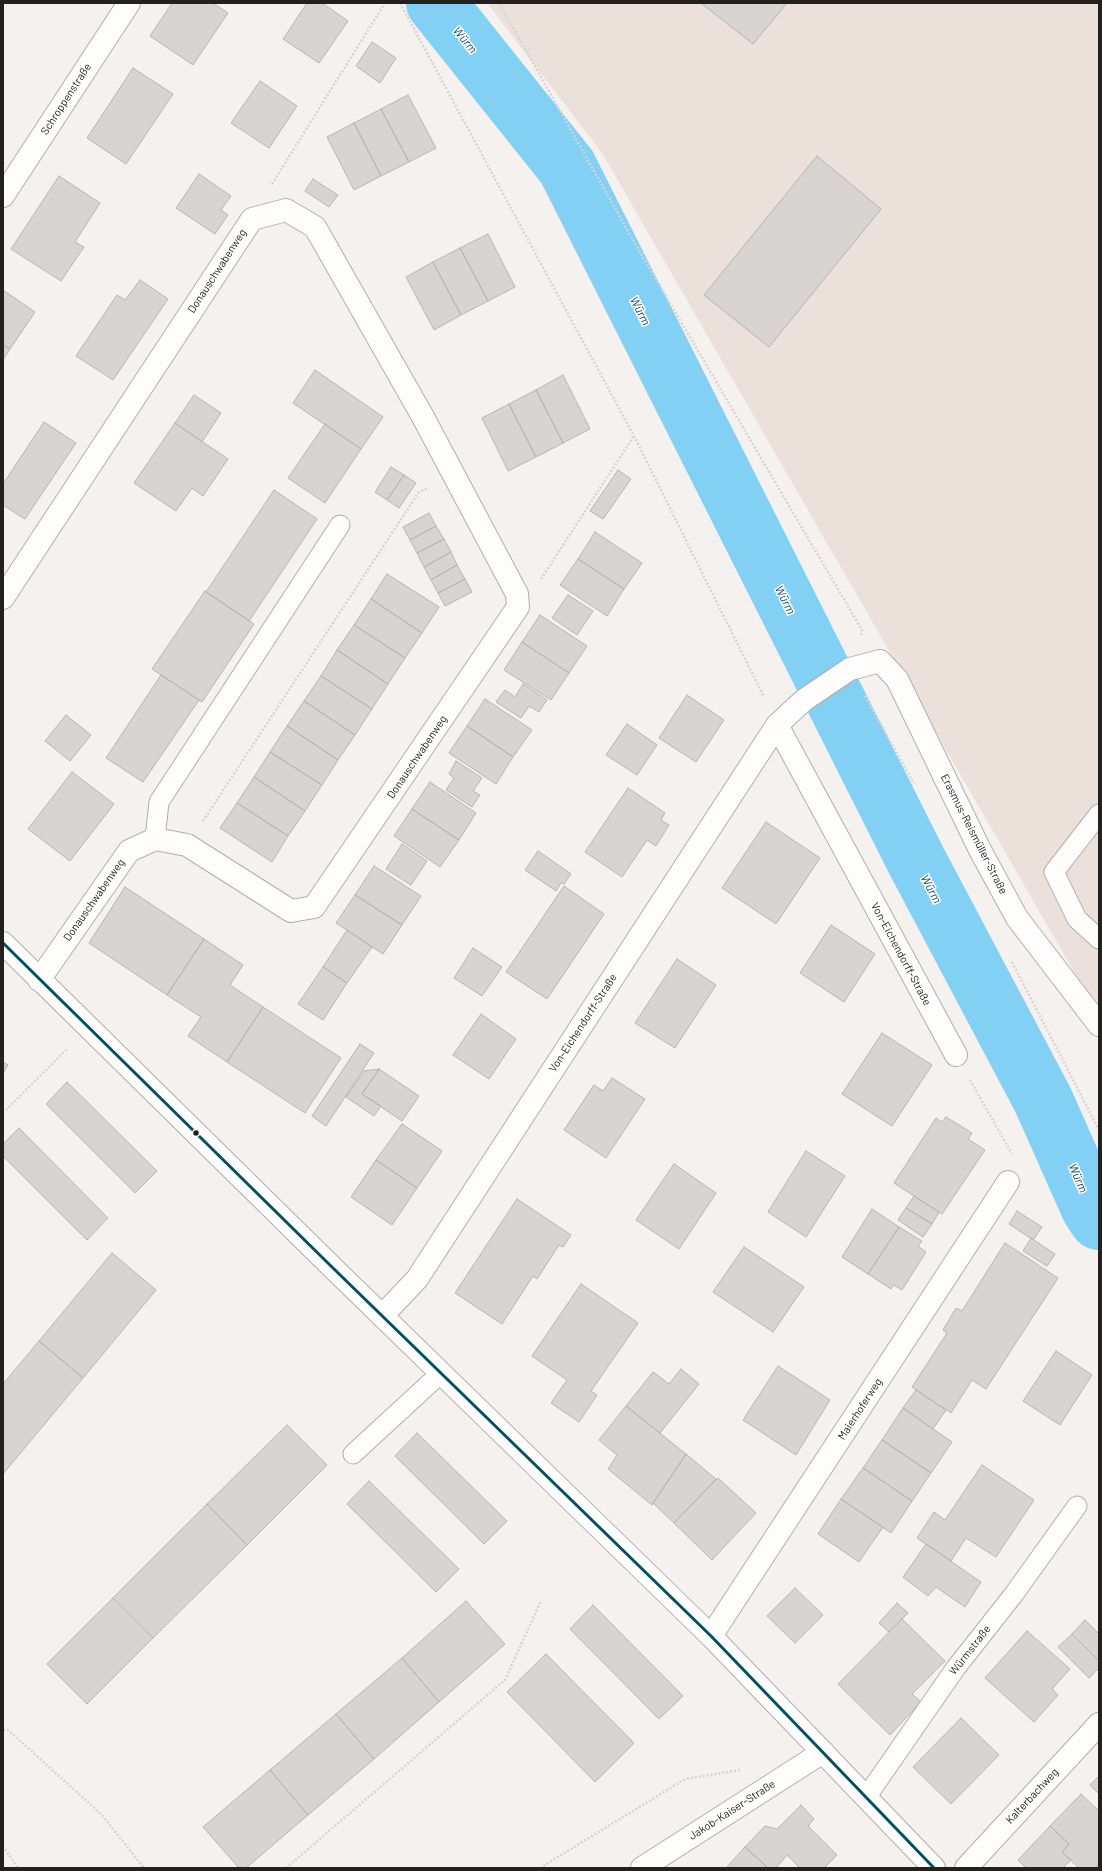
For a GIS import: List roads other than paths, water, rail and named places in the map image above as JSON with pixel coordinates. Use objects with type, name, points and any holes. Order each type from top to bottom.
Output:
[{"type":"street","name":"Schroppenstraße","points":[[3,196],[130,3]]},
{"type":"street","name":"Donauschwabenweg","points":[[3,598],[252,219],[286,210],[315,227],[423,417],[517,594],[518,607],[314,907],[291,911],[187,845],[155,839],[129,852],[39,980]]},
{"type":"street","name":"Erasmus-Reismüller-Straße","points":[[850,669],[880,661],[897,679],[980,850],[1017,918],[1099,1025]]},
{"type":"street","name":"Von-Eichendorff-Straße","points":[[382,1316],[417,1280],[778,725],[804,700],[850,669]]},
{"type":"street","name":"Von-Eichendorff-Straße","points":[[778,725],[956,1055]]},
{"type":"street","points":[[3,943],[382,1316],[711,1636],[867,1796],[934,1868]]},
{"type":"street","name":"Maierhoferweg","points":[[711,1636],[1008,1182]]},
{"type":"street","name":"Kalterbachweg","points":[[966,1868],[1099,1724]]},
{"type":"street","name":"Jakob-Kaiser-Straße","points":[[642,1868],[823,1752]]},
{"type":"lane","points":[[155,839],[159,802],[340,526]]},
{"type":"lane","points":[[1099,814],[1054,872],[1077,919],[1099,940]]},
{"type":"lane","points":[[354,1454],[442,1373]]},
{"type":"lane","name":"Würmstraße","points":[[867,1796],[955,1669],[1014,1594],[1077,1506]]},
{"type":"waterway","name":"Würm","points":[[436,3],[567,167],[917,862],[1043,1100],[1091,1208],[1099,1220]]}]
